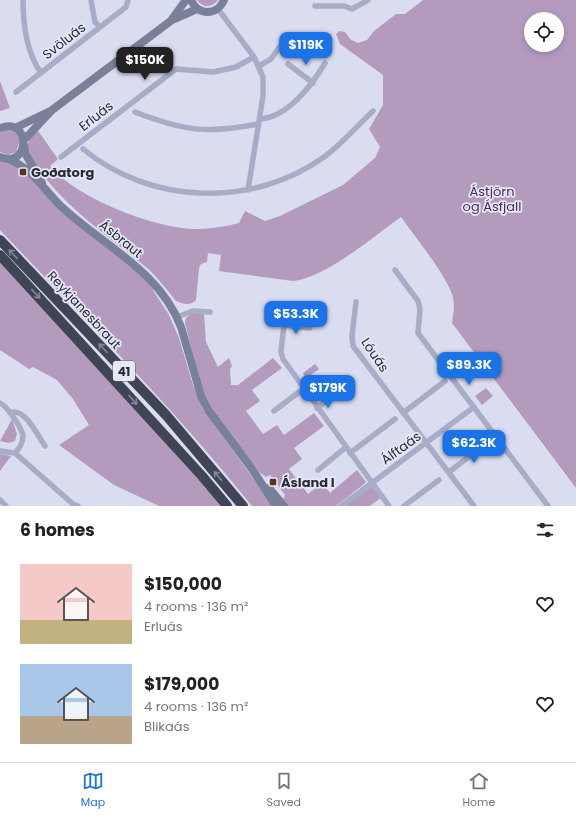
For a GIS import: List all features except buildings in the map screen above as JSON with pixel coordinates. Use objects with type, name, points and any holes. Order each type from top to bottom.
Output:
[{"type":"highway","name":"Reykjanesbraut","points":[[0,240],[166,415],[243,506]]},
{"type":"highway","name":"Reykjanesbraut","points":[[0,255],[176,447],[227,506]]},
{"type":"street","name":"Svöluás","points":[[23,0],[27,38],[32,54],[41,73]]},
{"type":"street","name":"Svöluás","points":[[91,0],[95,22],[100,27]]},
{"type":"street","name":"Svöluás","points":[[16,92],[126,7],[128,0]]},
{"type":"street","points":[[172,20],[186,0]]},
{"type":"street","points":[[191,0],[197,9]]},
{"type":"street","points":[[15,128],[52,110],[172,20],[197,9],[208,12],[218,9],[224,0]]},
{"type":"street","points":[[315,6],[344,3],[348,8],[357,8],[368,0]]},
{"type":"street","points":[[218,9],[260,66],[264,87],[248,190]]},
{"type":"street","points":[[260,66],[271,58],[284,41]]},
{"type":"street","name":"Erluás","points":[[61,157],[176,69],[213,72],[236,67],[254,57]]},
{"type":"street","points":[[136,112],[173,125],[197,130],[224,130],[259,121],[272,117],[287,107],[312,83],[325,63]]},
{"type":"street","points":[[288,64],[312,83]]},
{"type":"street","points":[[4,158],[19,155],[24,142],[52,110]]},
{"type":"street","name":"Erluás","points":[[83,150],[114,170],[139,182],[160,188],[209,194],[248,190],[264,186],[292,174],[324,157],[373,111]]},
{"type":"street","points":[[0,127],[10,126],[15,128],[21,133],[24,142]]},
{"type":"street","name":"Ásbraut","points":[[24,142],[25,153],[40,177],[43,186]]},
{"type":"street","name":"Ásbraut","points":[[4,158],[23,166],[68,213],[149,278],[164,295],[177,317],[201,396],[212,416],[252,469],[284,506]]},
{"type":"street","points":[[395,270],[418,301],[420,309],[418,332],[548,506]]},
{"type":"street","name":"Lóuás","points":[[356,302],[352,336],[353,346],[474,506]]},
{"type":"street","points":[[286,306],[281,352],[282,359],[303,390],[389,506]]},
{"type":"street","points":[[177,317],[194,311],[210,312]]},
{"type":"street","points":[[284,325],[310,328]]},
{"type":"street","points":[[403,412],[444,381]]},
{"type":"street","points":[[317,408],[345,387]]},
{"type":"street","points":[[274,411],[303,390]]},
{"type":"street","points":[[0,403],[5,406],[10,413],[23,437],[21,445],[15,453]]},
{"type":"street","name":"Álftaás","points":[[341,506],[474,407]]},
{"type":"street","points":[[10,413],[16,411],[25,416],[45,446]]},
{"type":"street","points":[[350,453],[395,419]]},
{"type":"street","points":[[448,472],[488,442]]},
{"type":"street","points":[[318,470],[346,447]]},
{"type":"street","points":[[0,451],[15,453],[75,505]]},
{"type":"street","name":"Ásbraut","points":[[252,469],[276,506]]},
{"type":"street","points":[[404,506],[439,480]]},
{"type":"street","points":[[0,500],[6,506]]},
{"type":"green space","points":[[197,0],[218,0],[210,6],[204,6]]},
{"type":"green space","name":"Ástjörn og Ásfjall","points":[[423,0],[576,0],[576,488],[452,323],[454,304],[450,290],[422,245],[401,217],[334,265],[319,273],[293,281],[219,271],[221,255],[208,253],[207,262],[201,264],[199,268],[196,300],[189,304],[184,304],[176,301],[160,281],[146,267],[75,209],[51,185],[33,161],[29,153],[29,141],[36,128],[58,159],[50,166],[62,178],[78,189],[116,209],[157,223],[176,227],[204,229],[239,223],[245,211],[265,221],[280,216],[343,185],[375,158],[380,147],[369,129],[383,105],[383,75],[340,44],[336,34],[339,31],[345,32],[351,40],[358,43],[367,40],[374,31],[396,14],[405,14]]},
{"type":"green space","points":[[0,81],[10,108],[0,111]]},
{"type":"green space","points":[[9,130],[16,133],[20,140],[16,152],[8,155],[0,152],[0,132]]},
{"type":"green space","points":[[0,157],[26,170],[147,281],[169,315],[179,338],[193,385],[203,409],[273,506],[252,506],[192,434],[97,331],[0,230]]},
{"type":"green space","points":[[0,260],[198,479],[220,506],[159,506],[114,485],[59,445],[89,425],[73,399],[57,380],[33,367],[29,369],[0,350]]},
{"type":"green space","points":[[192,313],[204,314],[206,342],[218,367],[229,358],[232,366],[230,369],[231,385],[238,385],[273,358],[282,368],[252,390],[260,401],[246,411],[263,434],[277,425],[284,435],[314,413],[324,426],[294,448],[302,459],[289,469],[308,494],[322,483],[330,493],[357,470],[366,482],[336,506],[286,506],[283,500],[285,495],[270,475],[266,477],[259,472],[216,415],[201,388],[185,323],[186,318]]},
{"type":"green space","points":[[315,364],[319,369],[306,378],[303,373]]},
{"type":"green space","points":[[486,388],[493,396],[482,405],[475,396]]},
{"type":"green space","points":[[12,419],[17,434],[15,441],[9,443],[0,441]]},
{"type":"green space","points":[[0,454],[11,456],[0,471]]},
{"type":"green space","points":[[371,487],[374,487],[382,497],[370,506],[345,506]]},
{"type":"place","name":"Goðatorg","points":[[23,172]]},
{"type":"place","name":"Ásland I","points":[[273,482]]}]
